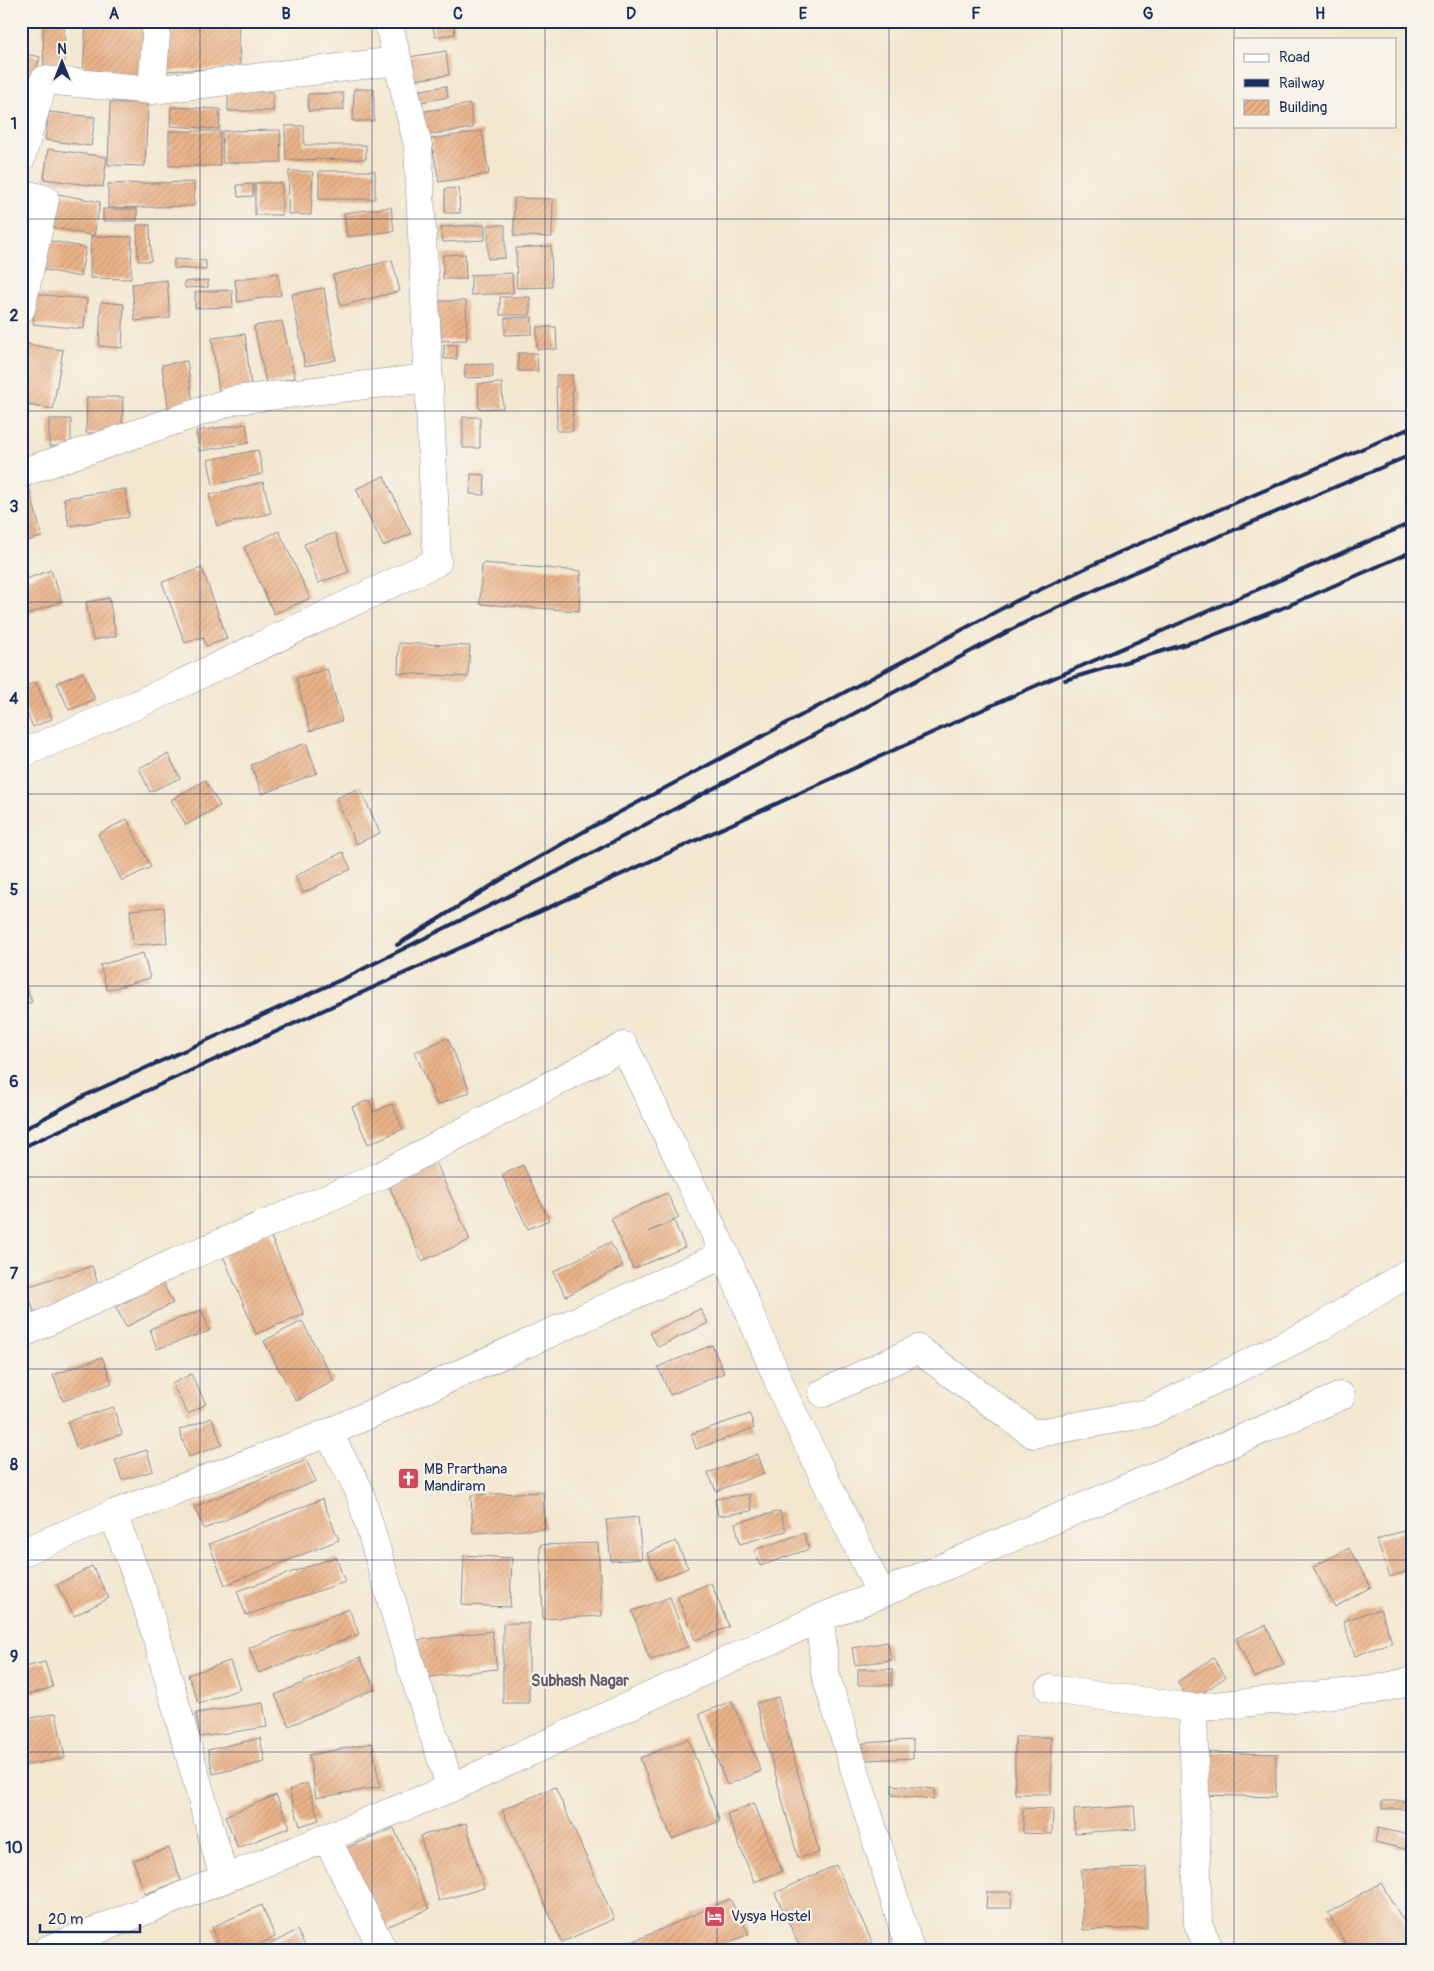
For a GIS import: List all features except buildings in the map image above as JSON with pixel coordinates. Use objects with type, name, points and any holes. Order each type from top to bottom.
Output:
[{"type":"street","points":[[152,90],[157,21]]},
{"type":"street","points":[[21,754],[134,706],[437,562],[418,146],[388,21]]},
{"type":"street","points":[[21,158],[44,80],[152,90],[397,61]]},
{"type":"street","points":[[21,193],[45,199],[21,308]]},
{"type":"street","points":[[21,473],[235,400],[428,378]]},
{"type":"street","points":[[21,1334],[178,1261],[382,1175],[624,1046],[725,1254],[786,1399],[881,1594]]},
{"type":"street","points":[[21,1553],[113,1514],[328,1433],[725,1254]]},
{"type":"street","points":[[823,1393],[918,1349],[1033,1434],[1148,1413],[1317,1329],[1413,1270]]},
{"type":"street","points":[[46,1950],[451,1788],[820,1618],[881,1594],[1341,1396]]},
{"type":"street","points":[[328,1433],[359,1490],[408,1660],[451,1788]]},
{"type":"street","points":[[113,1514],[154,1627],[224,1878]]},
{"type":"street","points":[[820,1618],[825,1673],[910,1950]]},
{"type":"street","points":[[1050,1689],[1193,1708],[1373,1690],[1413,1681]]},
{"type":"street","points":[[1193,1708],[1198,1924],[1210,1950]]},
{"type":"street","points":[[326,1837],[383,1950]]},
{"type":"railway","points":[[397,945],[515,871],[590,828],[1018,600],[1120,552],[1413,427]]},
{"type":"railway","points":[[21,1131],[86,1095],[347,977],[545,878],[1026,622],[1130,574],[1413,454]]},
{"type":"railway","points":[[21,1148],[1017,694],[1413,522]]},
{"type":"railway","points":[[1065,680],[1206,638],[1285,607],[1413,551]]},
{"type":"place","name":"MB Prarthana Mandiram","points":[[408,1478]]},
{"type":"place","name":"Vysya Hostel","points":[[715,1916]]},
{"type":"district","name":"Subhash Nagar","points":[[580,1681]]}]
